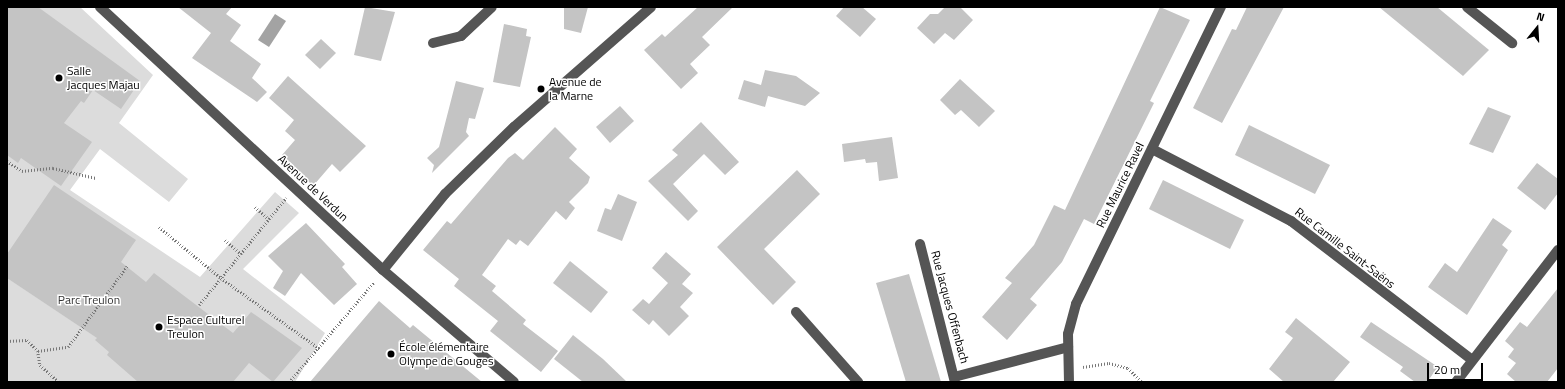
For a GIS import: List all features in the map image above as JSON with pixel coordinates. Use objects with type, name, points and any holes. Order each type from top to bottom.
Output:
[{"type":"street","name":"Avenue de Verdun","points":[[100,7],[294,189],[383,270],[514,382]]},
{"type":"street","points":[[433,43],[461,36],[492,7]]},
{"type":"street","points":[[383,270],[444,194],[514,127],[651,7]]},
{"type":"street","name":"Rue Maurice Ravel","points":[[1069,382],[1068,347],[1076,304],[1221,7]]},
{"type":"street","points":[[1467,7],[1512,43]]},
{"type":"street","name":"Rue Camille Saint-Saëns","points":[[1152,149],[1291,221],[1472,360]]},
{"type":"street","name":"Rue Jacques Offenbach","points":[[920,244],[955,380],[1068,347]]},
{"type":"street","points":[[1456,382],[1558,250]]},
{"type":"street","points":[[796,312],[858,382]]},
{"type":"path","points":[[7,161],[22,171],[53,168],[96,178]]},
{"type":"path","points":[[199,305],[294,189]]},
{"type":"path","points":[[255,207],[269,219]]},
{"type":"path","points":[[159,227],[221,278],[320,349]]},
{"type":"path","points":[[226,240],[241,254]]},
{"type":"path","points":[[38,352],[68,347],[127,266]]},
{"type":"path","points":[[289,382],[320,349],[383,270]]},
{"type":"path","points":[[7,341],[27,340],[38,352],[40,365],[59,382]]},
{"type":"path","points":[[1069,369],[1109,363],[1128,368],[1142,382]]},
{"type":"green space","name":"Parc Treulon","points":[[7,7],[80,7],[153,75],[119,123],[188,179],[169,202],[100,149],[70,190],[200,277],[275,192],[299,213],[243,269],[325,333],[295,382],[7,382]]},
{"type":"shaded area","points":[[275,14],[286,21],[269,47],[258,40]]},
{"type":"building","name":"Salle Jacques Majau","points":[[7,7],[38,7],[140,81],[121,109],[93,90],[84,103],[81,101],[64,123],[92,142],[61,186],[21,158],[18,163],[7,155]]},
{"type":"building","points":[[178,7],[232,7],[226,14],[241,25],[230,41],[261,64],[252,78],[267,92],[257,102],[192,58],[211,33]]},
{"type":"building","points":[[365,7],[395,12],[381,61],[354,55]]},
{"type":"building","points":[[564,7],[588,7],[581,33],[564,29]]},
{"type":"building","points":[[698,7],[733,7],[702,37],[710,45],[690,64],[698,73],[681,89],[644,50],[662,34],[665,37]]},
{"type":"building","points":[[844,7],[862,7],[876,19],[860,37],[836,16]]},
{"type":"building","points":[[945,7],[960,7],[973,20],[954,40],[945,33],[934,44],[917,28],[930,14],[938,14]]},
{"type":"building","points":[[1160,7],[1190,20],[1150,101],[1154,103],[1094,224],[1084,219],[1062,262],[1030,299],[1037,305],[1007,340],[982,317],[1012,283],[1005,278],[1034,245],[1054,205],[1065,210]]},
{"type":"building","points":[[1247,7],[1284,7],[1222,123],[1193,108],[1232,29],[1236,30]]},
{"type":"building","points":[[1379,7],[1437,7],[1489,50],[1463,76]]},
{"type":"building","points":[[504,24],[527,29],[526,36],[531,37],[520,87],[493,82]]},
{"type":"building","points":[[321,39],[336,53],[320,69],[305,55]]},
{"type":"building","points":[[765,70],[796,76],[820,93],[805,106],[768,96],[765,107],[738,99],[744,80],[761,85]]},
{"type":"building","points":[[288,76],[366,146],[340,172],[332,164],[313,186],[282,155],[295,140],[285,131],[294,120],[269,98]]},
{"type":"building","points":[[960,79],[995,111],[979,127],[961,110],[955,115],[940,100]]},
{"type":"building","points":[[456,81],[484,88],[475,119],[469,118],[466,132],[469,136],[432,173],[434,165],[427,158],[439,147]]},
{"type":"building","points":[[620,106],[634,121],[610,143],[596,127]]},
{"type":"building","points":[[1488,107],[1511,116],[1493,153],[1469,144]]},
{"type":"building","points":[[701,122],[739,162],[725,175],[704,154],[673,184],[698,211],[688,221],[648,181],[678,155],[672,150]]},
{"type":"building","points":[[1249,125],[1330,165],[1315,194],[1235,155]]},
{"type":"building","points":[[555,127],[577,149],[569,158],[590,177],[588,183],[569,202],[575,208],[566,220],[556,211],[528,246],[520,240],[516,245],[508,239],[482,275],[496,286],[492,291],[526,320],[523,324],[558,351],[541,372],[490,331],[498,321],[454,286],[459,279],[423,250],[447,221],[451,224],[508,158],[515,153],[523,160]]},
{"type":"building","points":[[892,137],[898,178],[879,181],[877,162],[866,163],[865,159],[844,162],[842,144]]},
{"type":"building","points":[[1537,163],[1558,179],[1558,193],[1545,210],[1517,188]]},
{"type":"building","points":[[797,170],[820,194],[764,249],[796,282],[773,305],[717,247]]},
{"type":"building","points":[[1163,180],[1244,220],[1230,249],[1149,209]]},
{"type":"building","points":[[54,185],[136,240],[121,262],[146,282],[154,273],[233,333],[251,312],[302,348],[273,382],[249,363],[233,382],[138,382],[107,355],[109,352],[95,340],[97,338],[7,278],[7,254]]},
{"type":"building","points":[[618,194],[637,202],[622,241],[597,231],[605,208],[611,210]]},
{"type":"building","points":[[1493,218],[1512,231],[1502,245],[1508,250],[1467,315],[1428,287],[1445,263],[1457,272]]},
{"type":"building","points":[[306,223],[345,264],[342,267],[357,284],[334,305],[301,273],[285,296],[273,288],[283,271],[268,256]]},
{"type":"building","points":[[666,252],[691,274],[682,284],[693,293],[680,307],[689,316],[669,336],[653,320],[649,325],[632,310],[643,299],[649,304],[668,283],[652,268]]},
{"type":"building","points":[[570,261],[608,292],[591,313],[553,283]]},
{"type":"building","points":[[909,274],[941,382],[906,382],[876,283]]},
{"type":"building","points":[[1558,288],[1558,368],[1547,382],[1516,382],[1507,374],[1516,363],[1508,357],[1514,349],[1505,341],[1520,322],[1527,327]]},
{"type":"building","name":"École élémentaire Olympe de Gouges","points":[[379,301],[410,328],[413,325],[482,382],[310,382]]},
{"type":"building","points":[[1296,318],[1350,362],[1333,382],[1284,382],[1269,369],[1293,338],[1285,332]]},
{"type":"building","points":[[1371,322],[1438,367],[1427,382],[1415,382],[1400,371],[1403,367],[1360,337]]},
{"type":"building","points":[[573,335],[603,359],[627,382],[583,382],[554,359]]},
{"type":"place","name":"Salle Jacques Majau","points":[[59,78]]},
{"type":"place","name":"Avenue de la Marne","points":[[541,89]]},
{"type":"place","name":"Espace Culturel Treulon","points":[[159,327]]},
{"type":"place","name":"École élémentaire Olympe de Gouges","points":[[391,354]]}]
